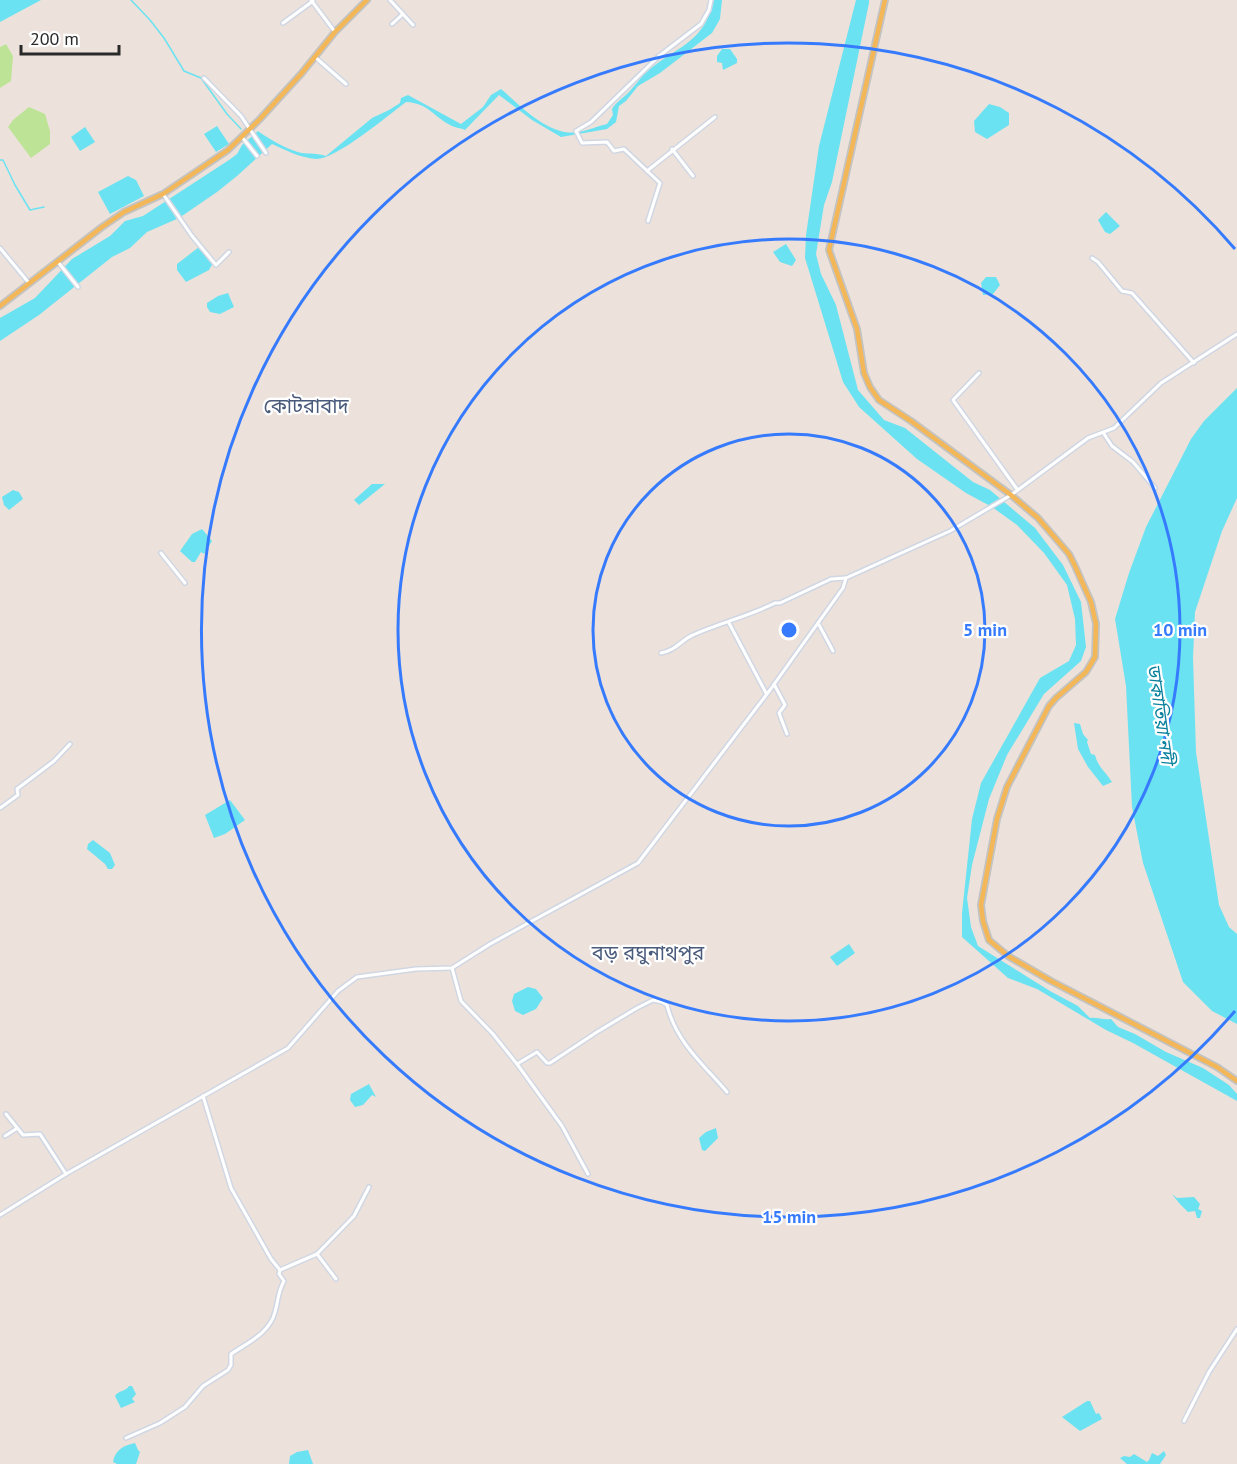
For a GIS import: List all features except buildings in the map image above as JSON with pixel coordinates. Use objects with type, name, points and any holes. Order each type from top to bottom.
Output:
[{"type":"main road","points":[[0,306],[124,212],[162,194],[228,150],[367,0]]},
{"type":"main road","points":[[885,0],[829,250],[858,329],[864,373],[874,394],[886,406],[911,421],[1011,495],[1038,518],[1069,554],[1091,602],[1096,624],[1095,657],[1086,672],[1049,706],[1007,788],[997,819],[981,905],[989,940],[1008,956],[1051,981],[1217,1067],[1237,1081]]},
{"type":"street","points":[[390,0],[412,25]]},
{"type":"street","points":[[648,221],[660,183],[624,149],[614,151],[607,142],[582,143],[576,131],[591,122],[659,56],[701,24],[709,10],[711,0]]},
{"type":"street","points":[[283,23],[312,1],[335,32]]},
{"type":"street","points":[[392,24],[403,14]]},
{"type":"street","points":[[315,57],[346,84]]},
{"type":"street","points":[[204,78],[241,116],[266,153]]},
{"type":"street","points":[[647,171],[714,117]]},
{"type":"street","points":[[241,136],[257,156]]},
{"type":"street","points":[[672,149],[693,176]]},
{"type":"street","points":[[162,194],[179,220],[216,265],[229,252]]},
{"type":"street","points":[[0,248],[30,285]]},
{"type":"street","points":[[1092,258],[1122,291],[1132,293],[1194,363]]},
{"type":"street","points":[[58,262],[78,287]]},
{"type":"street","points":[[661,653],[675,649],[688,637],[697,633],[729,623],[766,606],[780,603],[831,579],[846,578],[950,531],[1011,495],[1088,438],[1104,434],[1114,428],[1161,383],[1237,334]]},
{"type":"street","points":[[979,373],[953,400],[1017,489]]},
{"type":"street","points":[[1104,434],[1112,446],[1133,462],[1155,488]]},
{"type":"street","points":[[161,553],[185,583]]},
{"type":"street","points":[[0,1215],[66,1174],[288,1048],[338,991],[357,977],[416,969],[452,968],[490,944],[638,863],[774,684],[843,588],[846,578]]},
{"type":"street","points":[[729,623],[766,693]]},
{"type":"street","points":[[818,623],[833,651]]},
{"type":"street","points":[[774,684],[785,705],[779,713],[787,734]]},
{"type":"street","points":[[0,808],[17,796],[17,789],[54,761],[70,744]]},
{"type":"street","points":[[452,968],[460,1001],[493,1034],[517,1064],[562,1126],[588,1174]]},
{"type":"street","points":[[517,1064],[537,1052],[547,1063],[555,1061],[597,1032],[653,1000],[667,1005],[672,1023],[686,1046],[727,1092]]},
{"type":"street","points":[[126,1438],[160,1423],[185,1407],[203,1386],[228,1370],[231,1365],[231,1354],[269,1326],[276,1312],[279,1287],[284,1281],[279,1274],[280,1270],[271,1259],[231,1188],[203,1096]]},
{"type":"street","points":[[6,1114],[23,1135],[40,1134],[66,1174]]},
{"type":"street","points":[[5,1136],[16,1129]]},
{"type":"street","points":[[280,1270],[317,1254],[354,1216],[369,1187]]},
{"type":"street","points":[[317,1254],[336,1279]]},
{"type":"street","points":[[1184,1421],[1209,1372],[1237,1329]]},
{"type":"green space","points":[[6,44],[13,56],[11,81],[0,88],[0,47]]},
{"type":"green space","points":[[29,107],[45,114],[50,131],[50,144],[31,158],[8,127]]},
{"type":"water","points":[[0,0],[41,0],[0,22]]},
{"type":"water","points":[[714,0],[722,0],[720,19],[712,33],[660,73],[638,86],[619,106],[616,122],[607,129],[561,137],[532,120],[499,95],[465,130],[450,125],[420,105],[406,102],[349,145],[325,157],[316,159],[305,157],[272,144],[217,192],[179,218],[147,232],[130,248],[112,257],[39,315],[0,341],[0,318],[35,298],[72,259],[110,236],[125,221],[143,216],[229,160],[258,131],[291,150],[326,156],[372,118],[400,103],[401,98],[408,95],[461,124],[483,107],[491,95],[501,89],[527,112],[557,130],[579,132],[607,124],[617,102],[650,69],[697,34],[710,14]]},
{"type":"water","points":[[856,0],[869,0],[869,3],[832,182],[824,205],[816,254],[821,274],[836,305],[858,390],[884,420],[905,428],[973,482],[990,490],[1035,528],[1063,565],[1081,602],[1086,647],[1081,661],[1044,694],[1007,755],[989,799],[972,865],[967,898],[971,927],[978,946],[1078,1006],[1090,1018],[1111,1019],[1118,1027],[1203,1068],[1229,1085],[1237,1094],[1237,1101],[1106,1030],[1037,989],[1008,978],[962,937],[962,913],[972,819],[981,783],[1040,678],[1069,661],[1076,645],[1075,619],[1067,585],[1044,553],[1017,525],[917,459],[859,407],[843,382],[805,258],[806,235],[819,146]]},
{"type":"water","points":[[722,49],[730,49],[737,59],[737,63],[723,70],[722,63],[717,62],[717,56]]},
{"type":"water","points":[[989,104],[1009,113],[1009,125],[987,139],[975,132],[974,121]]},
{"type":"water","points":[[217,126],[229,144],[216,152],[204,134]]},
{"type":"water","points":[[85,127],[95,142],[80,151],[71,137]]},
{"type":"water","points":[[128,176],[136,180],[144,196],[110,214],[98,192]]},
{"type":"water","points":[[1106,212],[1120,226],[1110,234],[1105,232],[1098,220]]},
{"type":"water","points":[[786,244],[796,260],[792,266],[780,262],[773,252]]},
{"type":"water","points":[[199,247],[213,263],[209,270],[186,282],[177,270],[177,264]]},
{"type":"water","points":[[986,277],[996,277],[1000,285],[993,294],[983,295],[981,283]]},
{"type":"water","points":[[228,293],[234,307],[220,314],[210,312],[207,303]]},
{"type":"water","name":"ডাকাতিয়া নদী","points":[[1237,388],[1237,498],[1222,531],[1195,612],[1193,658],[1196,752],[1219,905],[1229,927],[1237,934],[1237,1024],[1212,1011],[1183,982],[1143,863],[1132,807],[1126,686],[1115,619],[1146,527],[1191,439],[1204,421]]},
{"type":"water","points":[[372,484],[385,484],[359,505],[354,500]]},
{"type":"water","points":[[13,490],[19,492],[23,499],[9,510],[4,505],[2,497]]},
{"type":"water","points":[[202,529],[212,541],[204,554],[201,552],[195,562],[192,562],[180,551],[192,534]]},
{"type":"water","points":[[1074,723],[1080,724],[1088,740],[1091,754],[1095,755],[1112,782],[1103,786],[1088,767],[1078,749]]},
{"type":"water","points":[[230,800],[245,820],[225,834],[214,838],[205,815]]},
{"type":"water","points":[[93,840],[110,853],[115,865],[112,869],[108,869],[87,849],[88,844]]},
{"type":"water","points":[[849,944],[855,953],[837,966],[830,957]]},
{"type":"water","points":[[528,987],[536,989],[543,998],[536,1009],[523,1015],[515,1011],[512,1001],[514,994]]},
{"type":"water","points":[[369,1084],[376,1097],[372,1095],[363,1105],[355,1107],[350,1100],[351,1094]]},
{"type":"water","points":[[716,1128],[718,1138],[705,1151],[702,1150],[699,1138]]},
{"type":"water","points":[[1172,1194],[1177,1198],[1194,1197],[1200,1204],[1198,1209],[1202,1211],[1200,1218],[1197,1218],[1195,1211],[1188,1212]]},
{"type":"water","points":[[132,1386],[136,1394],[132,1399],[135,1402],[121,1408],[115,1396]]},
{"type":"water","points":[[1090,1401],[1096,1414],[1099,1413],[1102,1419],[1080,1431],[1062,1417]]},
{"type":"water","points":[[135,1443],[140,1452],[136,1464],[113,1462],[121,1449]]},
{"type":"water","points":[[308,1450],[313,1464],[289,1464],[290,1456]]},
{"type":"water","points":[[1164,1451],[1166,1455],[1160,1464],[1127,1464],[1120,1458],[1134,1454],[1147,1462],[1152,1453],[1158,1456]]},
{"type":"waterway","points":[[131,0],[164,38],[184,71],[201,78],[241,129]]},
{"type":"waterway","points":[[0,160],[3,160],[30,210],[44,207]]},
{"type":"district","name":"কোটরাবাদ","points":[[306,406]]},
{"type":"district","name":"বড় রঘুনাথপুর","points":[[648,953]]}]
